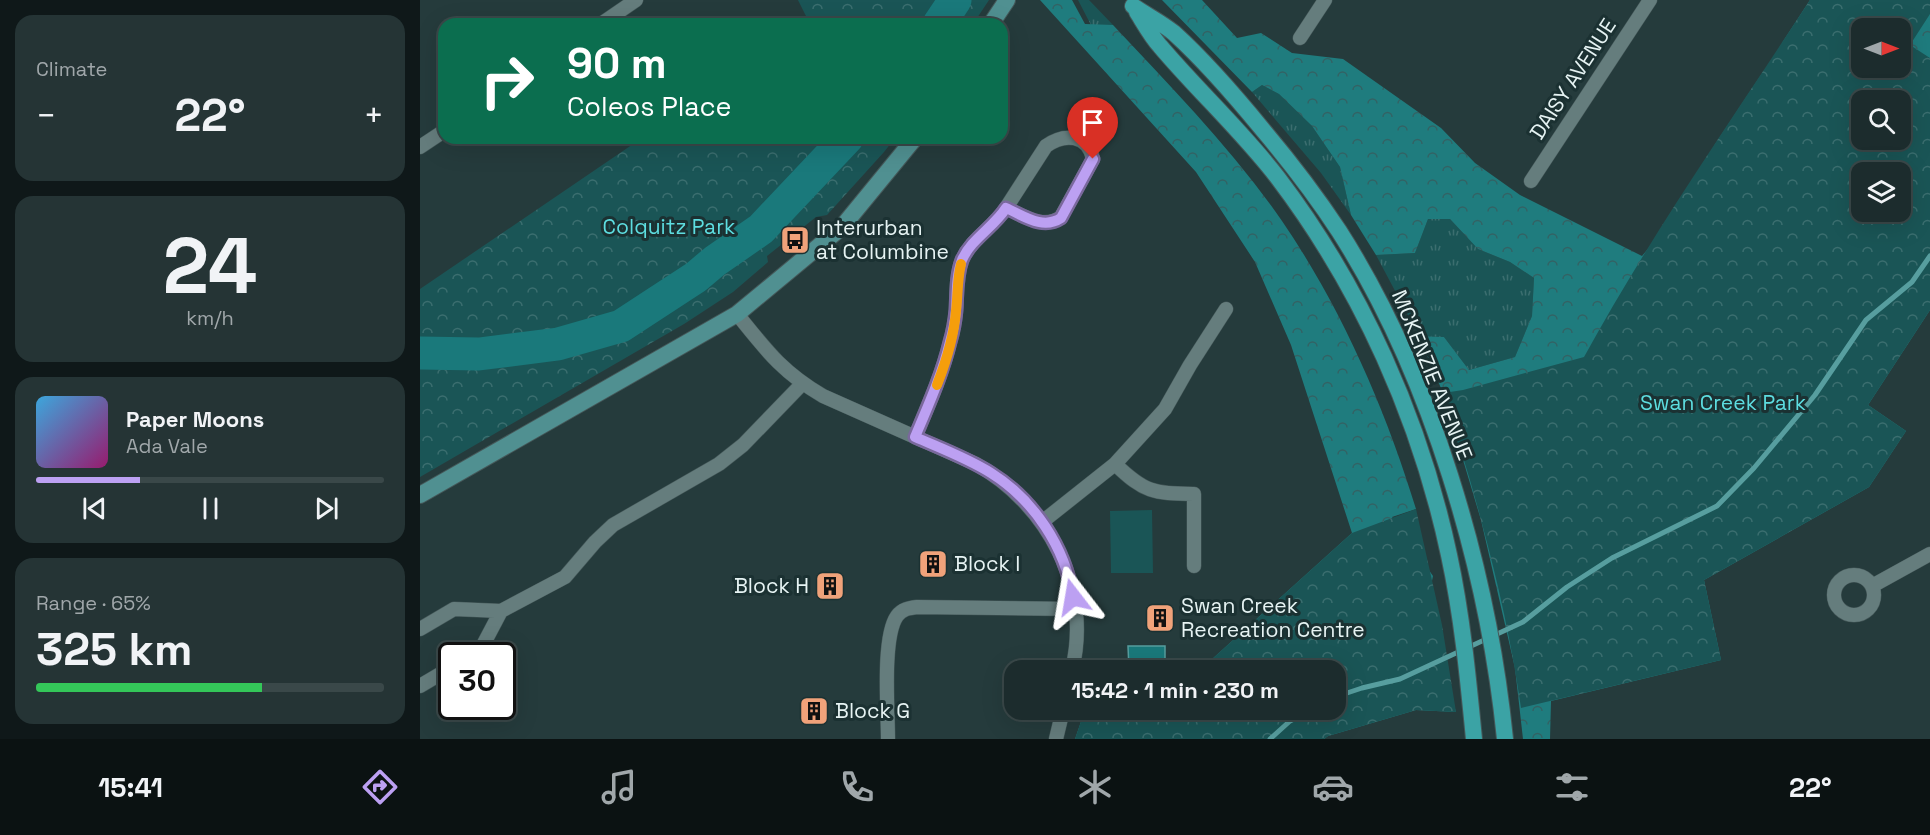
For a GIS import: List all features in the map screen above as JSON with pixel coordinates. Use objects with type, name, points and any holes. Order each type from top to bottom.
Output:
[{"type":"main road","points":[[995,18],[1007,0]]},
{"type":"main road","name":"MCKENZIE AVENUE","points":[[1130,3],[1173,32],[1245,107],[1318,201],[1359,265],[1394,333],[1435,432],[1460,511],[1484,607],[1495,664],[1505,739]]},
{"type":"main road","name":"MCKENZIE AVENUE","points":[[1130,3],[1158,45],[1257,152],[1277,177],[1311,224],[1344,277],[1370,327],[1393,378],[1429,474],[1449,554],[1460,618],[1474,739]]},
{"type":"main road","points":[[420,495],[737,314],[842,227],[910,144]]},
{"type":"street","points":[[610,18],[636,0]]},
{"type":"street","points":[[1300,38],[1325,0]]},
{"type":"street","name":"DAISY AVENUE","points":[[1531,181],[1650,0]]},
{"type":"street","points":[[420,147],[438,134]]},
{"type":"street","points":[[915,437],[938,381],[950,342],[956,312],[957,281],[962,260],[974,242],[999,218],[1046,146],[1063,138],[1078,139],[1086,143],[1093,159],[1061,218],[1054,223],[1044,225],[1006,208]]},
{"type":"street","points":[[1042,522],[1115,464],[1165,409],[1226,309]]},
{"type":"street","points":[[737,314],[770,356],[802,384],[823,396],[992,473],[1015,491],[1042,522],[1065,563],[1071,585],[1077,632],[1073,660]]},
{"type":"street","points":[[420,629],[454,609],[501,611],[565,577],[613,525],[719,464],[743,445],[802,384]]},
{"type":"street","points":[[1115,464],[1133,482],[1145,489],[1158,493],[1194,494],[1194,566]]},
{"type":"street","points":[[1872,586],[1930,554]]},
{"type":"street","points":[[888,739],[889,644],[897,615],[905,608],[1075,609]]},
{"type":"street","points":[[485,642],[501,611]]},
{"type":"street","points":[[420,686],[438,675]]},
{"type":"street","points":[[1056,739],[1061,720]]},
{"type":"green space","points":[[798,0],[989,0],[977,18],[807,18]]},
{"type":"green space","points":[[1040,0],[1072,0],[1085,24],[1113,25],[1243,169],[1282,221],[1324,288],[1376,397],[1416,509],[1392,517],[1433,576],[1425,614],[1456,712],[1416,710],[1324,739],[1075,739],[1082,720],[1346,720],[1346,660],[1211,660],[1352,533],[1291,345],[1255,262],[1196,172]]},
{"type":"green space","points":[[1078,0],[1089,0],[1113,25],[1091,25]]},
{"type":"green space","name":"Swan Creek Park","points":[[1162,0],[1202,0],[1237,38],[1261,33],[1292,53],[1343,59],[1441,128],[1475,163],[1520,195],[1642,256],[1726,156],[1714,146],[1763,72],[1851,132],[1851,150],[1911,150],[1911,90],[1879,90],[1854,78],[1911,78],[1911,18],[1851,18],[1851,76],[1782,43],[1810,0],[1930,0],[1930,310],[1868,405],[1906,431],[1869,487],[1704,580],[1721,660],[1551,701],[1550,739],[1523,739],[1515,668],[1481,520],[1443,393],[1419,336],[1444,337],[1469,370],[1515,357],[1532,316],[1534,278],[1510,262],[1478,249],[1450,219],[1428,219],[1415,253],[1376,255],[1351,215],[1340,167],[1312,126],[1279,94],[1262,85],[1252,92]]},
{"type":"green space","name":"Swan Creek Park","points":[[1810,0],[1930,0],[1930,14],[1911,43],[1911,18],[1851,18],[1851,78],[1911,78],[1911,46],[1930,58],[1930,310],[1868,405],[1906,431],[1869,487],[1704,580],[1721,660],[1521,708],[1509,637],[1493,567],[1443,393],[1463,390],[1584,357],[1637,266]]},
{"type":"green space","points":[[1262,85],[1279,94],[1312,126],[1340,167],[1351,215],[1321,173],[1252,92]]},
{"type":"green space","name":"Colquitz Park","points":[[633,144],[890,144],[827,215],[816,217],[767,256],[768,262],[733,292],[684,324],[420,477],[420,289]]},
{"type":"green space","points":[[1428,219],[1450,219],[1478,249],[1510,262],[1534,278],[1532,316],[1515,357],[1469,370],[1444,337],[1419,336],[1376,255],[1415,253]]},
{"type":"green space","points":[[1416,509],[1442,625],[1456,712],[1416,710],[1324,739],[1075,739],[1082,720],[1346,720],[1346,660],[1211,660],[1352,533]]},
{"type":"green space","points":[[1152,510],[1153,573],[1111,573],[1110,511]]},
{"type":"shaded area","points":[[1128,646],[1165,646],[1165,660],[1129,660]]},
{"type":"waterway","points":[[943,18],[955,0]]},
{"type":"waterway","points":[[420,353],[479,354],[558,344],[621,326],[696,277],[761,229],[841,144]]},
{"type":"waterway","points":[[1346,693],[1400,679],[1523,622],[1567,587],[1612,558],[1717,506],[1754,468],[1815,395],[1866,320],[1912,282],[1930,256]]},
{"type":"waterway","points":[[1270,739],[1292,720]]},
{"type":"slow traffic","points":[[937,385],[956,312],[957,281],[961,264]]},
{"type":"place","name":"Interurban at Columbine","points":[[795,240]]},
{"type":"place","name":"Block I","points":[[933,564]]},
{"type":"place","name":"Block H","points":[[830,586]]},
{"type":"place","name":"Swan Creek Recreation Centre","points":[[1160,618]]},
{"type":"place","name":"Block G","points":[[814,711]]},
{"type":"route","points":[[1073,597],[1065,563],[1054,541],[1042,522],[1015,491],[976,464],[915,437],[938,381],[950,342],[956,312],[957,281],[962,260],[974,242],[1006,208],[1044,225],[1054,223],[1061,218],[1093,159]]}]
